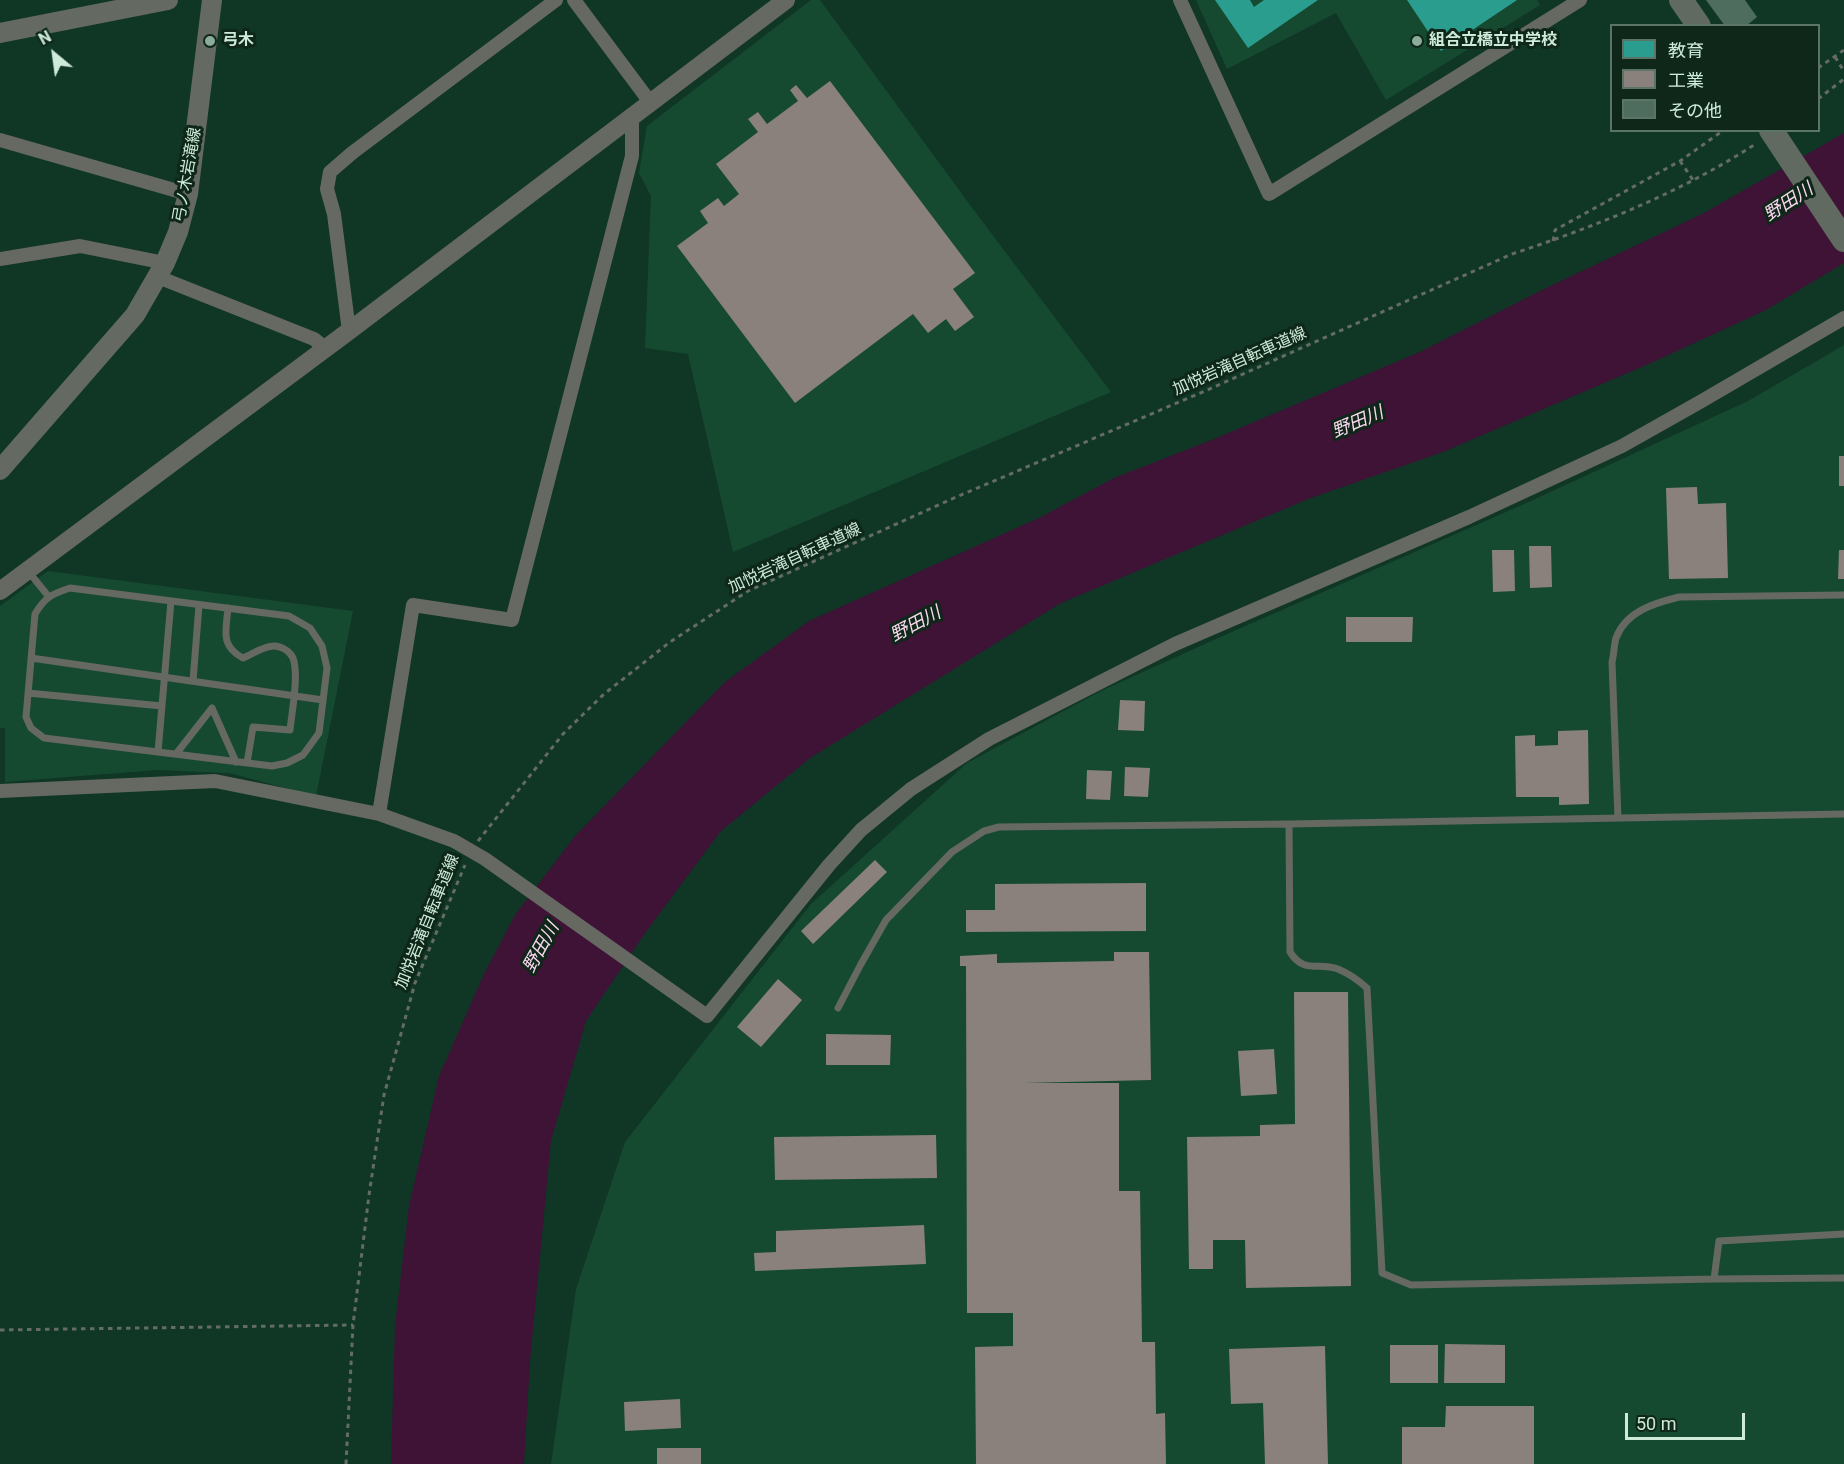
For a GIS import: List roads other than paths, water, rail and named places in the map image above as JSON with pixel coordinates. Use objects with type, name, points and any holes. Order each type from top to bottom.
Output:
[{"type":"highway","points":[[1681,0],[1698,24]]},
{"type":"highway","points":[[1766,136],[1844,240]]},
{"type":"main road","points":[[0,33],[168,0]]},
{"type":"main road","name":"弓ノ木岩滝線","points":[[0,470],[135,315],[161,270],[178,232],[188,195],[212,0]]},
{"type":"street","points":[[349,331],[334,213],[327,189],[330,172],[556,0]]},
{"type":"street","points":[[574,0],[650,102]]},
{"type":"street","points":[[0,591],[349,331],[786,0]]},
{"type":"street","points":[[1180,0],[1269,194],[1580,0]]},
{"type":"street","points":[[379,814],[413,605],[512,620],[632,156],[632,115]]},
{"type":"street","points":[[0,140],[188,195]]},
{"type":"street","points":[[0,259],[80,246],[161,270],[314,339],[325,348]]},
{"type":"street","points":[[0,791],[215,781],[379,814],[454,841],[471,850],[707,1016],[829,865],[861,830],[911,789],[989,739],[1175,644],[1469,517],[1622,446],[1844,318]]},
{"type":"lane","points":[[28,571],[49,597]]},
{"type":"lane","points":[[70,588],[289,616],[310,628],[322,646],[327,668],[319,733],[303,755],[287,763],[272,766],[44,738],[31,728],[26,717],[35,614],[43,601],[49,597],[56,592],[70,588]]},
{"type":"lane","points":[[1618,818],[1612,662],[1616,638],[1625,622],[1657,603],[1679,597],[1844,595]]},
{"type":"lane","points":[[158,752],[171,601]]},
{"type":"lane","points":[[193,681],[199,605]]},
{"type":"lane","points":[[228,608],[225,637],[228,648],[234,653],[243,658],[263,648],[274,646],[289,652],[293,657],[294,696],[290,730],[253,727],[247,763]]},
{"type":"lane","points":[[31,658],[323,700]]},
{"type":"lane","points":[[28,693],[162,706]]},
{"type":"lane","points":[[176,754],[212,708],[236,762]]},
{"type":"lane","points":[[838,1008],[886,920],[952,852],[984,831],[999,827],[1844,814]]},
{"type":"lane","points":[[1289,824],[1290,952],[1297,962],[1304,966],[1336,969],[1355,977],[1367,988],[1382,1273],[1411,1285],[1844,1278]]},
{"type":"lane","points":[[1714,1279],[1719,1241],[1844,1234]]},
{"type":"water","name":"野田川","points":[[1844,133],[1844,263],[1766,310],[1651,363],[1443,452],[1308,499],[1061,603],[810,758],[720,832],[643,936],[586,1021],[551,1141],[530,1361],[524,1464],[391,1464],[395,1325],[409,1206],[439,1076],[484,974],[515,915],[575,836],[725,682],[809,621],[1041,517],[1114,478],[1214,439],[1422,351],[1542,290],[1704,213]]},
{"type":"place","name":"弓木","points":[[210,41]]},
{"type":"place","name":"組合立橋立中学校","points":[[1417,41]]}]
